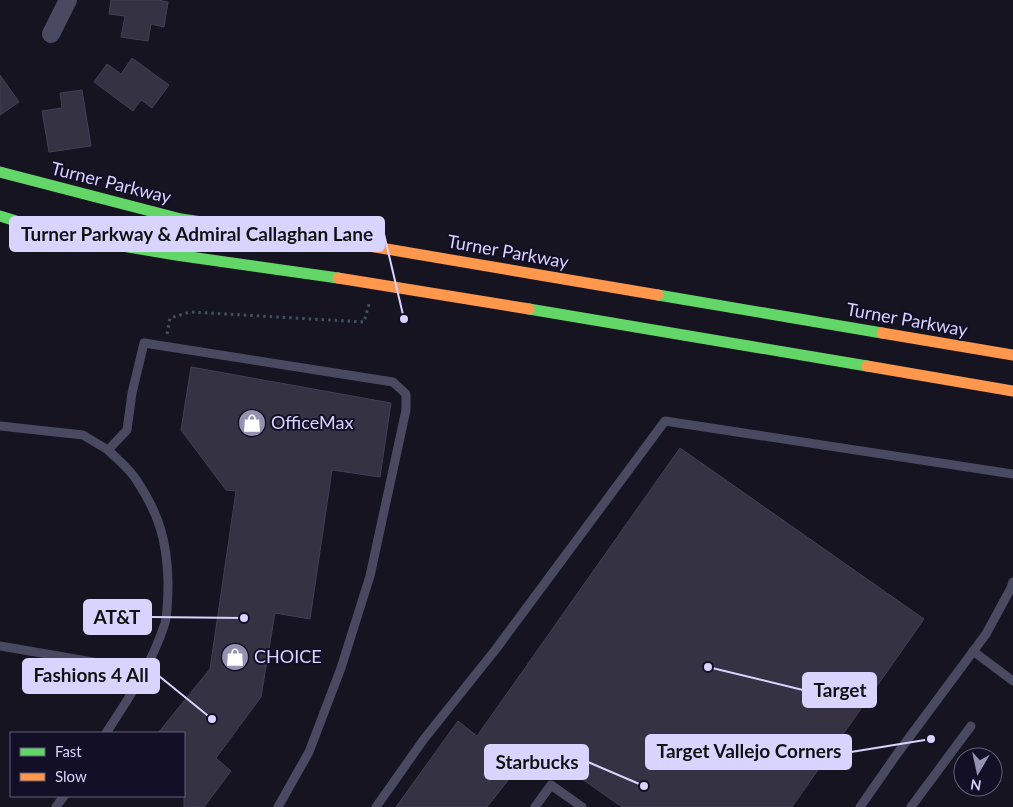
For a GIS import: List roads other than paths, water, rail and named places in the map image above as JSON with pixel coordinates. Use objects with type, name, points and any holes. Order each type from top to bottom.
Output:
[{"type":"street","points":[[51,34],[68,0]]},
{"type":"street","name":"Turner Parkway","points":[[0,172],[181,219],[380,248],[1013,355]]},
{"type":"street","points":[[0,216],[68,237],[374,284],[1013,391]]},
{"type":"lane","points":[[108,450],[127,430],[132,393],[144,343],[394,382],[406,394],[406,410],[370,576],[341,668],[308,752],[278,807]]},
{"type":"lane","points":[[376,807],[424,739],[496,648],[665,421],[1013,474]]},
{"type":"lane","points":[[0,426],[83,436],[108,450],[137,479],[158,520],[165,540],[168,562],[165,621],[154,652],[137,687],[107,732]]},
{"type":"lane","points":[[860,807],[986,634],[1013,582]]},
{"type":"lane","points":[[0,646],[144,671]]},
{"type":"lane","points":[[973,651],[1013,680]]},
{"type":"lane","points":[[911,807],[971,726]]},
{"type":"lane","points":[[535,807],[551,785],[582,807]]},
{"type":"place","name":"Turner Parkway & Admiral Callaghan Lane","points":[[404,319]]},
{"type":"place","name":"OfficeMax","points":[[252,423]]},
{"type":"place","name":"AT&T","points":[[244,618]]},
{"type":"place","name":"CHOICE","points":[[235,657]]},
{"type":"place","name":"Target","points":[[708,667]]},
{"type":"place","name":"Fashions 4 All","points":[[212,719]]},
{"type":"place","name":"Target Vallejo Corners","points":[[931,739]]},
{"type":"place","name":"Starbucks","points":[[644,786]]}]
